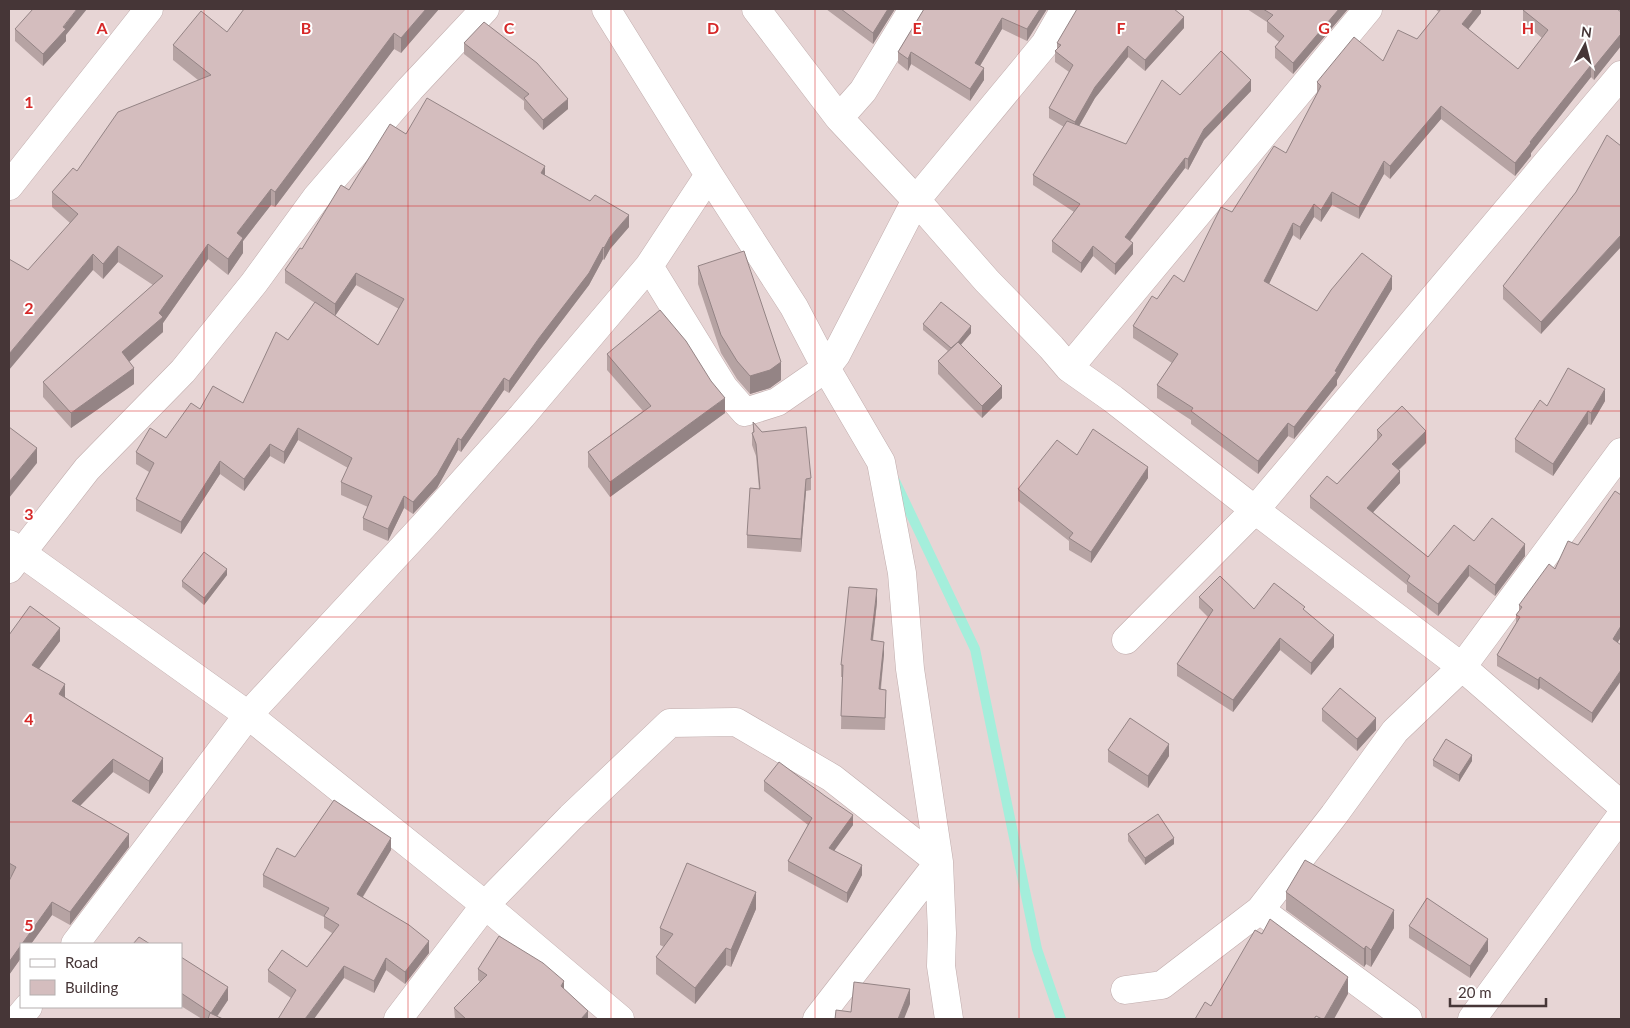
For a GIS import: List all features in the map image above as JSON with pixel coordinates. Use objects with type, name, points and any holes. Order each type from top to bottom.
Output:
[{"type":"street","points":[[9,186],[149,9]]},
{"type":"street","points":[[485,9],[410,90],[316,198],[254,283],[183,371],[87,469],[13,555],[248,715],[485,905],[620,1019]]},
{"type":"street","points":[[606,9],[794,307],[826,368],[881,462],[902,572],[910,669],[939,862],[942,934],[941,966],[949,1019]]},
{"type":"street","points":[[756,9],[839,118],[1069,368],[1462,667],[1621,805]]},
{"type":"street","points":[[839,118],[864,91],[913,9]]},
{"type":"street","points":[[649,266],[724,388],[745,412],[777,402],[826,368],[836,355],[916,200],[1045,44],[1065,9]]},
{"type":"street","points":[[1069,368],[1368,9]]},
{"type":"street","points":[[1126,640],[1254,510],[1621,75]]},
{"type":"street","points":[[76,943],[248,715],[427,522],[522,416],[649,266],[709,175]]},
{"type":"street","points":[[1125,990],[1162,985],[1260,910],[1334,815],[1395,732],[1462,667],[1621,452]]},
{"type":"street","points":[[398,1019],[485,905],[571,817],[670,723],[736,722],[832,778],[939,862]]},
{"type":"street","points":[[1472,1019],[1621,816]]},
{"type":"street","points":[[817,1019],[939,862]]},
{"type":"street","points":[[1260,910],[1408,1019]]},
{"type":"street","points":[[18,1019],[27,1008]]},
{"type":"shaded area","points":[[9,9],[1621,9],[1621,1019],[9,1019]]},
{"type":"building","points":[[33,9],[77,9],[63,27],[66,29],[43,54],[15,29]]},
{"type":"building","points":[[244,9],[426,9],[401,38],[394,33],[275,192],[271,189],[237,233],[243,238],[228,259],[208,244],[159,313],[163,317],[122,352],[134,368],[71,413],[43,382],[163,276],[118,246],[103,264],[93,254],[9,354],[9,259],[28,270],[78,214],[52,192],[73,168],[77,171],[118,112],[211,75],[173,45],[201,11],[227,32]]},
{"type":"building","points":[[841,9],[888,9],[873,33]]},
{"type":"building","points":[[924,9],[1040,9],[1027,29],[1002,18],[975,63],[984,68],[970,89],[911,52],[908,59],[898,52]]},
{"type":"building","points":[[1077,9],[1174,9],[1184,17],[1145,60],[1128,46],[1095,87],[1075,122],[1049,108],[1073,65],[1055,51],[1061,45],[1057,43]]},
{"type":"building","points":[[1263,9],[1339,9],[1293,63],[1275,47],[1284,36],[1267,21],[1273,15]]},
{"type":"building","points":[[1441,9],[1474,9],[1462,24],[1518,69],[1548,30],[1523,9],[1617,9],[1621,12],[1621,34],[1594,67],[1591,65],[1515,163],[1441,106],[1390,166],[1384,161],[1359,207],[1332,192],[1321,210],[1314,204],[1300,227],[1293,223],[1264,281],[1317,311],[1331,290],[1362,253],[1392,276],[1335,371],[1337,372],[1294,427],[1288,423],[1258,461],[1191,411],[1193,408],[1157,385],[1178,354],[1133,326],[1152,296],[1157,299],[1174,275],[1184,282],[1221,207],[1232,212],[1274,146],[1286,153],[1321,86],[1317,82],[1354,37],[1383,61],[1398,30],[1417,39]]},
{"type":"building","points":[[484,22],[537,63],[568,99],[543,120],[524,98],[529,94],[464,43]]},
{"type":"building","points":[[1221,51],[1251,80],[1204,129],[1188,159],[1185,158],[1125,237],[1133,243],[1115,264],[1093,246],[1081,263],[1052,241],[1080,204],[1033,175],[1067,121],[1126,144],[1162,80],[1180,95]]},
{"type":"building","points":[[427,98],[545,166],[541,173],[590,201],[595,195],[629,215],[603,247],[589,273],[509,381],[504,378],[461,440],[458,438],[437,475],[413,502],[404,496],[388,529],[363,518],[372,496],[341,482],[352,458],[298,428],[284,452],[270,444],[244,479],[220,461],[181,522],[136,499],[154,463],[136,452],[150,428],[166,438],[191,403],[200,409],[213,386],[243,403],[276,332],[288,340],[315,302],[378,345],[404,299],[356,273],[335,304],[285,270],[300,248],[302,249],[341,185],[349,190],[390,124],[406,134]]},
{"type":"building","points":[[1607,135],[1621,146],[1621,235],[1541,322],[1503,286],[1576,192]]},
{"type":"building","points":[[744,251],[781,362],[770,370],[750,376],[737,361],[721,335],[698,266]]},
{"type":"building","points":[[941,302],[971,326],[951,348],[923,324]]},
{"type":"building","points":[[660,310],[686,341],[711,381],[725,398],[610,482],[588,452],[651,406],[607,354]]},
{"type":"building","points":[[958,342],[1002,386],[982,406],[938,361]]},
{"type":"building","points":[[1568,368],[1605,389],[1591,413],[1588,411],[1553,464],[1515,439],[1540,400],[1547,406]]},
{"type":"building","points":[[1402,406],[1426,431],[1392,464],[1400,471],[1367,508],[1428,557],[1454,525],[1474,541],[1492,518],[1525,544],[1495,585],[1469,565],[1438,604],[1407,581],[1410,576],[1310,496],[1327,476],[1337,484],[1382,435],[1377,430]]},
{"type":"building","points":[[753,422],[762,432],[806,427],[811,478],[806,479],[801,539],[747,535],[750,488],[760,489],[756,444],[752,433],[754,432]]},
{"type":"building","points":[[9,427],[37,448],[9,482]]},
{"type":"building","points":[[1093,429],[1148,467],[1091,552],[1069,538],[1073,533],[1018,489],[1057,440],[1077,455]]},
{"type":"building","points":[[1615,491],[1621,495],[1621,626],[1613,639],[1621,645],[1621,670],[1592,713],[1540,677],[1538,680],[1497,655],[1520,617],[1516,615],[1522,607],[1519,605],[1549,564],[1555,569],[1568,541],[1578,545]]},
{"type":"building","points":[[204,552],[227,569],[204,598],[182,581]]},
{"type":"building","points":[[1220,576],[1254,609],[1274,583],[1305,607],[1303,609],[1334,635],[1311,663],[1280,638],[1233,700],[1177,664],[1213,610],[1199,597]]},
{"type":"building","points":[[849,587],[877,589],[871,640],[884,642],[879,689],[886,690],[885,718],[841,716],[843,665],[841,665]]},
{"type":"building","points":[[30,606],[60,628],[32,665],[65,684],[59,694],[163,758],[149,781],[113,759],[72,801],[129,834],[70,912],[52,902],[23,943],[20,943],[20,947],[9,962],[9,881],[16,867],[9,863],[9,635]]},
{"type":"building","points":[[1340,688],[1376,718],[1357,739],[1322,709]]},
{"type":"building","points":[[1130,718],[1169,744],[1148,776],[1108,750]]},
{"type":"building","points":[[1446,739],[1472,755],[1459,775],[1433,760]]},
{"type":"building","points":[[779,762],[853,815],[829,848],[862,865],[847,893],[788,861],[812,818],[764,781]]},
{"type":"building","points":[[334,800],[391,838],[357,894],[409,925],[429,941],[405,972],[386,958],[374,981],[344,966],[305,1019],[278,1019],[296,990],[268,970],[282,950],[307,967],[339,925],[324,916],[329,908],[263,875],[277,848],[295,857]]},
{"type":"building","points":[[1158,814],[1174,838],[1145,858],[1128,834]]},
{"type":"building","points":[[1305,860],[1394,910],[1371,950],[1366,946],[1364,949],[1286,892]]},
{"type":"building","points":[[687,863],[756,892],[731,950],[726,948],[695,988],[656,957],[673,934],[660,928]]},
{"type":"building","points":[[1427,898],[1488,939],[1470,966],[1409,926]]},
{"type":"building","points":[[1270,919],[1348,977],[1324,1019],[1316,1016],[1314,1019],[1195,1019],[1205,1002],[1211,1006],[1255,930],[1262,934]]},
{"type":"building","points":[[499,936],[543,963],[564,981],[561,986],[588,1011],[581,1019],[466,1019],[454,1008],[487,975],[478,969]]},
{"type":"building","points":[[139,937],[148,943],[134,943]]},
{"type":"building","points":[[182,958],[228,987],[211,1013],[182,994]]},
{"type":"building","points":[[854,982],[910,989],[898,1019],[835,1019],[836,1010],[851,1012]]},
{"type":"building","points":[[210,1013],[223,1019],[208,1019]]},
{"type":"waterway","points":[[895,481],[975,649],[1037,949],[1061,1019]]}]
